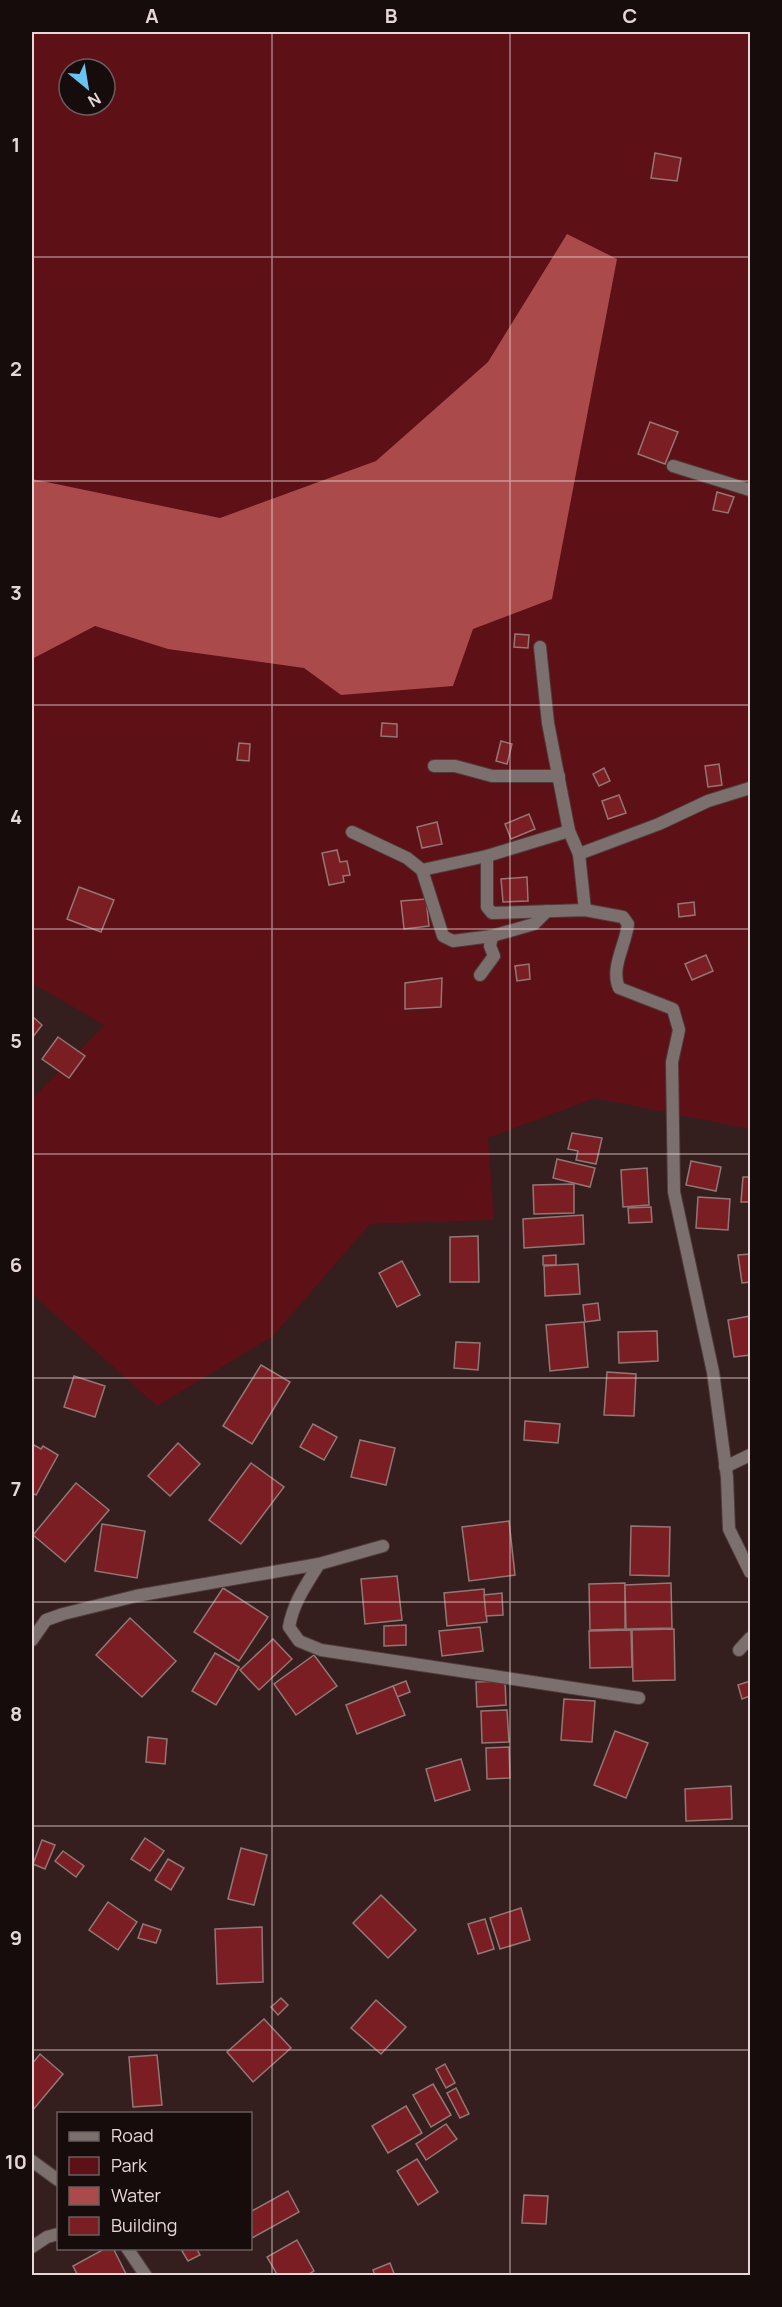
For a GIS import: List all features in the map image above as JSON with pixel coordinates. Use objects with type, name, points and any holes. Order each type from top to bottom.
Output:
[{"type":"street","points":[[673,466],[750,490]]},
{"type":"street","points":[[540,647],[548,723],[569,831],[579,854],[585,910]]},
{"type":"street","points":[[434,766],[455,766],[492,776],[559,776]]},
{"type":"street","points":[[579,854],[659,824],[708,801],[750,788]]},
{"type":"street","points":[[422,870],[487,856],[569,831]]},
{"type":"street","points":[[352,832],[407,858],[422,870],[443,936],[453,941],[492,936],[534,924],[547,911]]},
{"type":"street","points":[[487,856],[488,907],[492,914],[585,910],[624,917],[628,924],[617,968],[616,982],[619,988],[673,1009],[676,1017],[679,1029],[672,1062],[674,1192],[713,1372],[725,1467],[729,1528],[750,1572]]},
{"type":"street","points":[[480,975],[494,956],[490,946],[492,936]]},
{"type":"street","points":[[725,1467],[750,1455]]},
{"type":"street","points":[[32,1640],[46,1620],[63,1614],[136,1596],[319,1564],[383,1546]]},
{"type":"street","points":[[319,1564],[295,1602],[291,1615],[289,1627],[299,1641],[321,1650],[353,1656],[477,1672],[639,1698]]},
{"type":"street","points":[[739,1650],[750,1638]]},
{"type":"street","points":[[32,2161],[57,2179]]},
{"type":"street","points":[[32,2247],[47,2237],[57,2234]]},
{"type":"street","points":[[128,2250],[146,2276]]},
{"type":"green space","points":[[32,32],[750,32],[750,1129],[595,1098],[488,1138],[494,1220],[370,1224],[272,1337],[157,1406],[32,1294],[32,1099],[104,1025],[32,983]]},
{"type":"water","points":[[567,234],[617,259],[552,599],[473,629],[453,686],[341,695],[304,668],[168,649],[95,626],[32,659],[32,479],[220,518],[376,461],[488,362]]},
{"type":"building","points":[[655,153],[681,158],[677,181],[651,178]]},
{"type":"building","points":[[650,422],[678,432],[665,464],[638,454]]},
{"type":"building","points":[[717,492],[734,497],[728,513],[713,510]]},
{"type":"building","points":[[515,634],[529,635],[528,648],[514,647]]},
{"type":"building","points":[[382,723],[397,724],[397,737],[381,736]]},
{"type":"building","points":[[501,741],[512,744],[507,764],[496,761]]},
{"type":"building","points":[[239,743],[250,744],[249,761],[237,760]]},
{"type":"building","points":[[719,764],[722,785],[708,787],[705,766]]},
{"type":"building","points":[[604,768],[610,781],[599,786],[593,774]]},
{"type":"building","points":[[619,795],[626,813],[608,819],[602,801]]},
{"type":"building","points":[[529,814],[535,829],[511,839],[505,824]]},
{"type":"building","points":[[437,822],[442,844],[422,848],[417,827]]},
{"type":"building","points":[[337,850],[340,862],[347,861],[350,875],[343,876],[344,882],[329,885],[322,853]]},
{"type":"building","points":[[527,877],[528,901],[503,902],[501,879]]},
{"type":"building","points":[[79,887],[114,900],[101,932],[67,919]]},
{"type":"building","points":[[426,899],[429,926],[404,929],[401,901]]},
{"type":"building","points":[[694,902],[695,915],[679,917],[678,904]]},
{"type":"building","points":[[706,955],[713,971],[692,980],[685,964]]},
{"type":"building","points":[[529,964],[530,979],[517,981],[515,966]]},
{"type":"building","points":[[442,978],[441,1007],[405,1009],[405,983]]},
{"type":"building","points":[[32,1016],[42,1025],[32,1038]]},
{"type":"building","points":[[58,1037],[85,1056],[69,1078],[42,1059]]},
{"type":"building","points":[[572,1133],[602,1138],[596,1164],[576,1160],[578,1151],[568,1149]]},
{"type":"building","points":[[557,1159],[595,1168],[590,1187],[553,1178]]},
{"type":"building","points":[[691,1161],[721,1167],[716,1191],[686,1185]]},
{"type":"building","points":[[647,1168],[649,1205],[623,1207],[621,1170]]},
{"type":"building","points":[[743,1177],[750,1177],[750,1202],[741,1202]]},
{"type":"building","points":[[574,1184],[574,1213],[534,1214],[533,1185]]},
{"type":"building","points":[[698,1197],[730,1199],[728,1230],[696,1228]]},
{"type":"building","points":[[651,1207],[652,1222],[629,1223],[628,1208]]},
{"type":"building","points":[[583,1215],[584,1244],[524,1248],[523,1219]]},
{"type":"building","points":[[478,1236],[479,1282],[450,1282],[450,1237]]},
{"type":"building","points":[[750,1254],[750,1282],[742,1283],[738,1255]]},
{"type":"building","points":[[556,1255],[556,1265],[543,1265],[543,1256]]},
{"type":"building","points":[[402,1261],[420,1295],[397,1307],[379,1273]]},
{"type":"building","points":[[578,1264],[580,1294],[545,1296],[544,1266]]},
{"type":"building","points":[[598,1303],[600,1320],[585,1322],[583,1305]]},
{"type":"building","points":[[750,1316],[750,1355],[734,1357],[728,1320]]},
{"type":"building","points":[[584,1322],[588,1367],[550,1371],[546,1325]]},
{"type":"building","points":[[657,1331],[658,1361],[619,1363],[618,1332]]},
{"type":"building","points":[[456,1342],[480,1343],[478,1370],[454,1368]]},
{"type":"building","points":[[261,1365],[290,1382],[252,1444],[223,1426]]},
{"type":"building","points":[[607,1372],[636,1374],[634,1416],[604,1415]]},
{"type":"building","points":[[74,1376],[105,1386],[95,1417],[64,1407]]},
{"type":"building","points":[[525,1421],[560,1424],[558,1443],[524,1440]]},
{"type":"building","points":[[313,1424],[337,1437],[324,1460],[300,1447]]},
{"type":"building","points":[[360,1440],[395,1448],[386,1485],[351,1477]]},
{"type":"building","points":[[178,1443],[200,1464],[170,1496],[148,1476]]},
{"type":"building","points":[[32,1444],[41,1449],[43,1446],[58,1455],[36,1495],[32,1493]]},
{"type":"building","points":[[251,1463],[284,1487],[241,1544],[209,1520]]},
{"type":"building","points":[[76,1483],[109,1510],[65,1562],[33,1535]]},
{"type":"building","points":[[509,1521],[515,1575],[469,1581],[462,1527]]},
{"type":"building","points":[[102,1524],[145,1531],[137,1578],[95,1571]]},
{"type":"building","points":[[631,1526],[670,1527],[669,1576],[630,1575]]},
{"type":"building","points":[[397,1576],[402,1620],[365,1624],[361,1579]]},
{"type":"building","points":[[625,1583],[625,1629],[590,1630],[589,1584]]},
{"type":"building","points":[[671,1583],[672,1628],[626,1629],[625,1585]]},
{"type":"building","points":[[223,1588],[268,1617],[239,1661],[194,1632]]},
{"type":"building","points":[[484,1589],[487,1622],[447,1626],[444,1593]]},
{"type":"building","points":[[502,1593],[503,1615],[486,1616],[484,1595]]},
{"type":"building","points":[[130,1618],[176,1661],[142,1697],[96,1655]]},
{"type":"building","points":[[406,1625],[406,1645],[384,1646],[384,1626]]},
{"type":"building","points":[[480,1627],[483,1651],[442,1656],[439,1631]]},
{"type":"building","points":[[674,1629],[675,1680],[633,1681],[632,1630]]},
{"type":"building","points":[[631,1630],[632,1667],[590,1668],[589,1631]]},
{"type":"building","points":[[273,1639],[292,1659],[259,1690],[240,1670]]},
{"type":"building","points":[[215,1653],[239,1667],[216,1705],[192,1691]]},
{"type":"building","points":[[314,1655],[337,1686],[296,1715],[274,1684]]},
{"type":"building","points":[[406,1681],[410,1692],[397,1697],[393,1686]]},
{"type":"building","points":[[505,1681],[506,1705],[477,1707],[476,1682]]},
{"type":"building","points":[[750,1681],[750,1696],[742,1699],[738,1685]]},
{"type":"building","points":[[393,1686],[405,1715],[357,1734],[346,1705]]},
{"type":"building","points":[[564,1699],[595,1701],[592,1742],[561,1740]]},
{"type":"building","points":[[507,1710],[509,1742],[482,1743],[481,1711]]},
{"type":"building","points":[[615,1731],[648,1743],[626,1798],[594,1785]]},
{"type":"building","points":[[148,1737],[167,1739],[165,1764],[146,1762]]},
{"type":"building","points":[[509,1747],[510,1778],[487,1779],[486,1748]]},
{"type":"building","points":[[461,1759],[470,1790],[435,1801],[426,1769]]},
{"type":"building","points":[[731,1786],[732,1819],[686,1821],[685,1789]]},
{"type":"building","points":[[145,1838],[164,1851],[150,1871],[131,1859]]},
{"type":"building","points":[[42,1840],[55,1845],[45,1869],[33,1864]]},
{"type":"building","points":[[241,1848],[267,1855],[254,1905],[228,1899]]},
{"type":"building","points":[[63,1851],[84,1866],[76,1877],[55,1861]]},
{"type":"building","points":[[168,1859],[184,1868],[171,1890],[155,1880]]},
{"type":"building","points":[[381,1895],[416,1930],[388,1958],[353,1923]]},
{"type":"building","points":[[108,1902],[137,1922],[118,1950],[89,1930]]},
{"type":"building","points":[[521,1908],[530,1940],[500,1949],[490,1918]]},
{"type":"building","points":[[485,1919],[494,1949],[478,1954],[468,1924]]},
{"type":"building","points":[[143,1924],[161,1930],[156,1943],[138,1938]]},
{"type":"building","points":[[262,1927],[263,1982],[217,1984],[215,1929]]},
{"type":"building","points":[[281,1998],[288,2005],[278,2015],[271,2007]]},
{"type":"building","points":[[376,2000],[406,2027],[381,2054],[351,2028]]},
{"type":"building","points":[[264,2019],[291,2048],[253,2082],[227,2052]]},
{"type":"building","points":[[40,2054],[63,2074],[32,2111],[32,2064]]},
{"type":"building","points":[[157,2055],[162,2105],[133,2107],[129,2057]]},
{"type":"building","points":[[445,2064],[455,2083],[446,2088],[436,2069]]},
{"type":"building","points":[[433,2084],[451,2115],[431,2127],[413,2095]]},
{"type":"building","points":[[456,2088],[469,2114],[460,2118],[447,2093]]},
{"type":"building","points":[[406,2106],[422,2133],[388,2153],[372,2126]]},
{"type":"building","points":[[446,2124],[457,2139],[426,2160],[416,2144]]},
{"type":"building","points":[[417,2159],[438,2192],[418,2205],[397,2171]]},
{"type":"building","points":[[288,2191],[299,2212],[252,2238],[252,2211]]},
{"type":"building","points":[[524,2195],[548,2196],[546,2224],[522,2223]]},
{"type":"building","points":[[297,2240],[314,2271],[306,2276],[278,2276],[267,2257]]},
{"type":"building","points":[[102,2250],[114,2250],[127,2276],[78,2276],[73,2266]]},
{"type":"building","points":[[197,2250],[200,2255],[188,2261],[182,2251]]},
{"type":"building","points":[[390,2263],[395,2276],[375,2276],[373,2270]]}]
